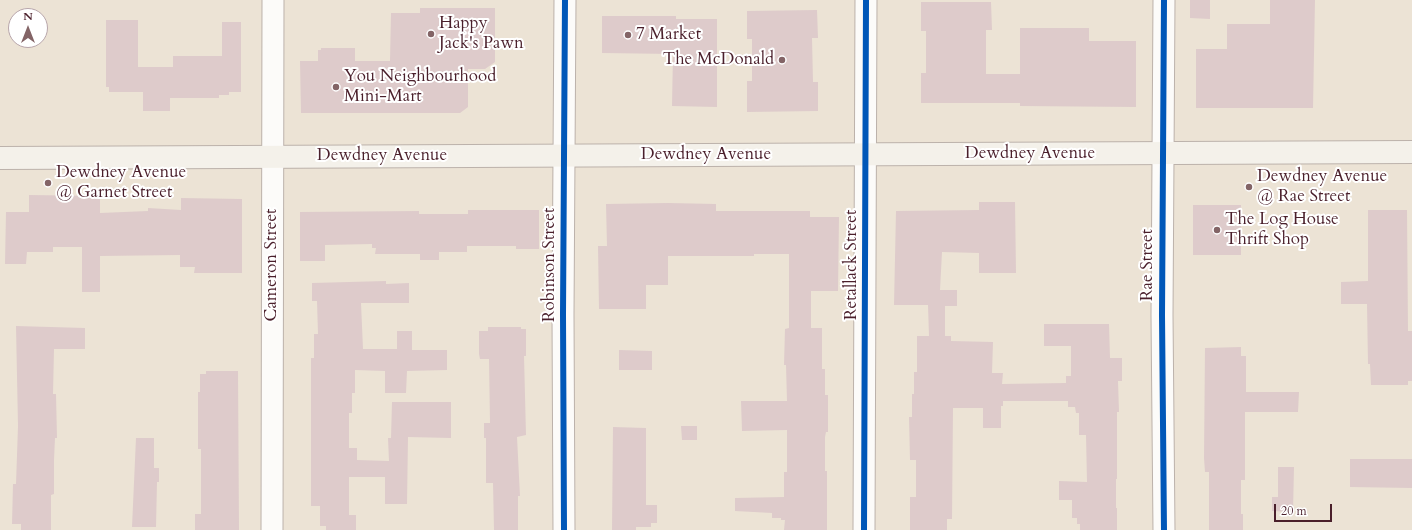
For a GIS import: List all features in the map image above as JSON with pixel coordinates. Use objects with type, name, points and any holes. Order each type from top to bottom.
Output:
[{"type":"main road","name":"Dewdney Avenue","points":[[0,158],[1412,152]]},
{"type":"street","name":"Cameron Street","points":[[272,530],[273,0]]},
{"type":"street","name":"Robinson Street","points":[[564,530],[565,0]]},
{"type":"street","name":"Retallack Street","points":[[864,530],[866,0]]},
{"type":"street","name":"Rae Street","points":[[1164,0],[1164,530]]},
{"type":"building","points":[[1190,0],[1210,0],[1210,19],[1190,18]]},
{"type":"building","points":[[1270,0],[1315,0],[1313,108],[1196,108],[1196,49],[1227,49],[1227,24],[1270,24]]},
{"type":"building","points":[[921,2],[991,2],[992,30],[986,30],[986,74],[1020,74],[1020,28],[1089,28],[1089,41],[1136,41],[1136,107],[1020,106],[1020,103],[921,103],[921,73],[926,73],[926,31],[921,31]]},
{"type":"building","points":[[420,8],[495,8],[495,62],[485,69],[468,69],[468,107],[460,113],[301,113],[300,61],[318,61],[318,50],[321,50],[321,48],[355,48],[355,61],[390,61],[391,13],[420,13]]},
{"type":"building","name":"The McDonald","points":[[817,10],[818,38],[812,38],[813,82],[818,82],[818,111],[747,112],[747,81],[752,81],[752,39],[747,39],[747,11]]},
{"type":"building","points":[[602,16],[676,16],[676,19],[717,19],[717,107],[672,106],[673,54],[602,53]]},
{"type":"building","points":[[106,20],[138,20],[138,67],[173,67],[173,56],[222,56],[222,22],[241,22],[241,92],[229,92],[229,95],[219,95],[219,98],[170,98],[170,111],[143,111],[143,92],[109,92],[109,87],[106,87]]},
{"type":"building","points":[[29,195],[100,196],[100,213],[148,211],[148,208],[181,210],[181,198],[242,199],[242,273],[194,273],[195,267],[180,267],[180,255],[100,256],[100,292],[82,292],[82,247],[53,247],[53,252],[27,252],[26,264],[5,264],[6,212],[29,212]]},
{"type":"building","points":[[979,202],[1015,202],[1016,273],[979,273],[979,253],[942,252],[940,290],[957,290],[957,306],[945,306],[945,336],[951,336],[951,341],[993,342],[992,373],[1003,373],[1002,384],[1066,383],[1066,376],[1071,376],[1071,346],[1044,346],[1044,324],[1109,324],[1110,358],[1122,358],[1122,381],[1118,381],[1119,412],[1117,412],[1117,530],[1080,530],[1080,524],[1077,524],[1077,518],[1072,518],[1072,500],[1059,500],[1059,481],[1087,482],[1086,435],[1079,435],[1079,413],[1076,413],[1075,407],[1068,407],[1068,401],[1003,401],[1003,406],[1001,406],[1001,428],[983,428],[983,408],[953,408],[952,519],[947,519],[947,530],[910,530],[910,497],[916,497],[916,460],[910,460],[909,417],[912,417],[914,372],[917,372],[917,336],[929,336],[928,305],[894,305],[896,211],[979,210]]},
{"type":"building","points":[[606,204],[716,204],[716,211],[810,211],[810,217],[839,217],[838,291],[811,291],[811,328],[822,328],[822,369],[825,369],[825,395],[828,395],[828,432],[826,432],[825,437],[825,471],[827,471],[827,530],[784,530],[785,520],[781,520],[781,518],[772,518],[772,513],[735,511],[735,498],[784,497],[784,472],[787,472],[787,430],[742,431],[741,401],[787,401],[786,365],[784,365],[785,329],[789,328],[789,254],[754,254],[754,256],[668,256],[668,285],[646,285],[646,309],[599,309],[598,246],[607,246]]},
{"type":"building","name":"The Log House Thrift Shop","points":[[1193,205],[1241,205],[1241,255],[1193,255]]},
{"type":"building","points":[[468,210],[539,210],[539,249],[516,249],[516,246],[467,246],[467,252],[439,252],[439,260],[420,260],[420,254],[375,254],[376,248],[372,248],[372,244],[325,245],[325,261],[300,261],[300,212],[419,211],[419,214],[468,214]]},
{"type":"building","points":[[1368,210],[1407,210],[1408,331],[1412,331],[1412,381],[1408,381],[1408,385],[1371,385],[1370,364],[1368,364],[1367,304],[1341,304],[1341,282],[1368,281]]},
{"type":"building","points":[[386,281],[386,284],[409,283],[409,303],[361,303],[363,349],[397,349],[397,331],[412,331],[412,350],[447,350],[447,370],[407,371],[406,393],[385,393],[385,371],[355,370],[355,393],[352,393],[352,413],[349,413],[349,448],[357,448],[357,460],[389,461],[388,438],[391,438],[392,402],[451,402],[451,438],[408,437],[407,504],[385,504],[385,477],[349,477],[349,515],[356,515],[356,530],[326,530],[326,526],[320,526],[320,506],[311,506],[311,358],[314,358],[314,334],[318,334],[317,301],[312,301],[312,283]]},
{"type":"building","points":[[16,326],[85,328],[85,349],[54,349],[53,394],[56,394],[57,438],[55,438],[54,494],[51,495],[51,530],[21,530],[21,524],[12,524],[13,484],[16,484],[18,426]]},
{"type":"building","points":[[488,327],[521,327],[521,329],[526,329],[526,356],[524,356],[526,435],[517,437],[520,496],[518,496],[518,530],[494,530],[493,483],[486,483],[486,438],[484,438],[484,423],[490,423],[489,359],[480,359],[479,331],[488,331]]},
{"type":"building","points":[[1241,347],[1241,356],[1246,356],[1246,392],[1299,392],[1298,412],[1245,412],[1245,480],[1241,480],[1241,514],[1243,514],[1243,530],[1209,530],[1209,472],[1205,472],[1204,458],[1205,348]]},
{"type":"building","points":[[619,350],[652,351],[652,370],[619,370]]},
{"type":"building","points":[[206,371],[238,371],[239,530],[195,530],[195,514],[201,514],[201,449],[198,449],[198,392],[200,392],[200,374],[206,374]]},
{"type":"building","points":[[681,426],[697,426],[697,440],[682,440]]},
{"type":"building","points":[[613,427],[646,428],[646,505],[657,505],[657,523],[651,523],[651,527],[636,527],[636,530],[612,530]]},
{"type":"building","points":[[136,438],[154,438],[154,468],[159,468],[159,482],[157,482],[156,527],[132,527]]},
{"type":"building","points":[[1350,459],[1412,459],[1412,488],[1350,487]]},
{"type":"building","points":[[1278,467],[1294,467],[1293,512],[1272,511],[1272,497],[1278,497]]},
{"type":"cycle path","points":[[564,530],[563,314],[565,0]]},
{"type":"cycle path","points":[[864,530],[866,0]]},
{"type":"cycle path","points":[[1164,0],[1162,315],[1164,530]]},
{"type":"place","name":"Happy Jack's Pawn","points":[[431,34]]},
{"type":"place","name":"7 Market","points":[[628,35]]},
{"type":"place","name":"The McDonald","points":[[782,60]]},
{"type":"place","name":"You Neighbourhood Mini-Mart","points":[[336,87]]},
{"type":"place","name":"Dewdney Avenue @ Garnet Street","points":[[48,183]]},
{"type":"place","name":"Dewdney Avenue @ Rae Street","points":[[1249,187]]},
{"type":"place","name":"The Log House Thrift Shop","points":[[1217,230]]}]
